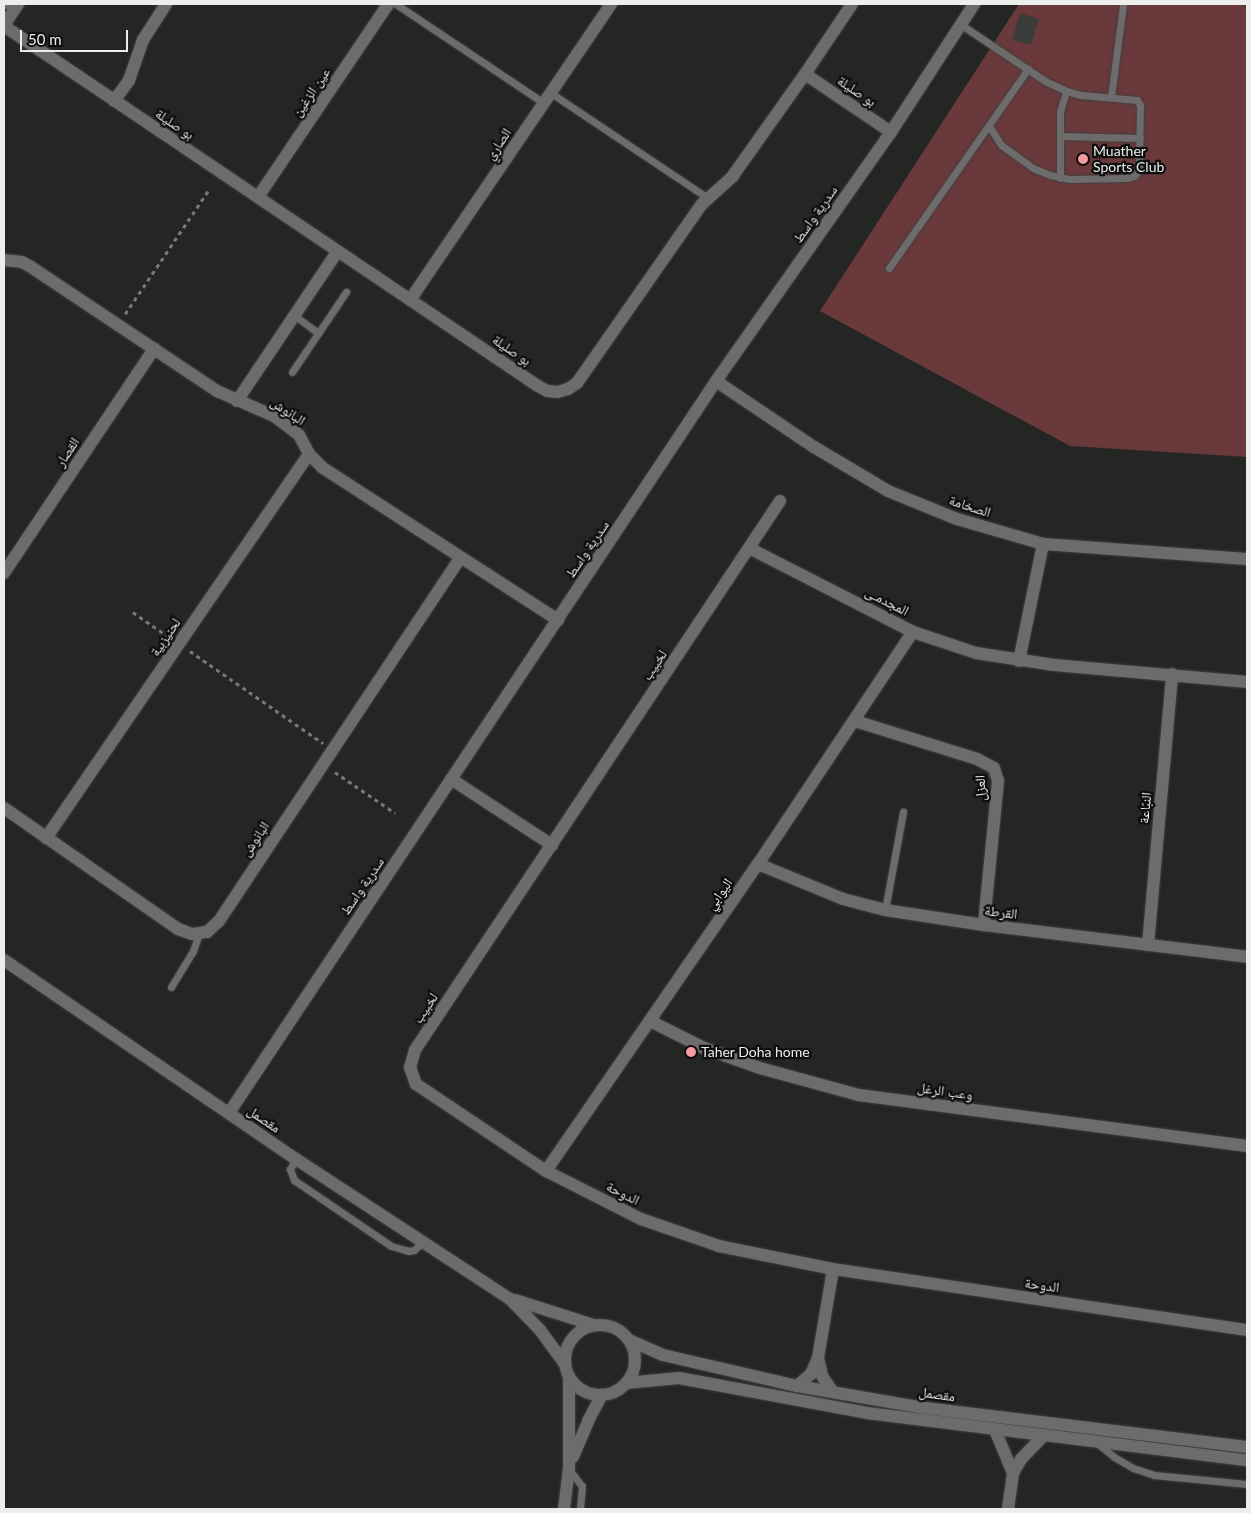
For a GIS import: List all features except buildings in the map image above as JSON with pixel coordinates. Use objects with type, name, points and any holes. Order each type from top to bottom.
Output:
[{"type":"street","points":[[114,101],[129,80],[143,40],[166,4]]},
{"type":"street","name":"عين الزغين","points":[[258,198],[388,4]]},
{"type":"street","name":"الصاري","points":[[410,300],[611,4]]},
{"type":"street","name":"بو صليلة","points":[[4,26],[538,386],[547,391],[558,392],[568,389],[576,383],[708,198],[732,177],[852,4]]},
{"type":"street","name":"سدرية واسط","points":[[229,1113],[716,381],[891,132],[974,4]]},
{"type":"street","points":[[4,26],[12,5]]},
{"type":"street","name":"بو صليلة","points":[[805,74],[891,132]]},
{"type":"street","points":[[237,401],[337,252]]},
{"type":"street","name":"البانوش","points":[[4,260],[22,262],[31,267],[217,391],[261,410],[288,426],[299,435],[309,454],[323,468],[558,620]]},
{"type":"street","name":"القصار","points":[[4,572],[154,349]]},
{"type":"street","name":"الصخامة","points":[[716,381],[814,447],[888,491],[957,519],[1043,544],[1247,559]]},
{"type":"street","name":"لحنيزبية","points":[[46,838],[309,454]]},
{"type":"street","name":"لخبيب","points":[[423,1090],[416,1084],[410,1067],[415,1050],[780,501]]},
{"type":"street","points":[[1019,660],[1043,544]]},
{"type":"street","name":"المجدمـى","points":[[749,548],[913,632],[976,654],[1019,660],[1247,682]]},
{"type":"street","name":"البانوش","points":[[200,934],[213,927],[219,921],[460,558]]},
{"type":"street","name":"اليوابي","points":[[546,1170],[758,864],[913,632]]},
{"type":"street","name":"النبّاعة","points":[[1148,945],[1172,674]]},
{"type":"street","name":"العزل","points":[[856,720],[977,759],[994,768],[998,781],[984,925]]},
{"type":"street","points":[[451,779],[552,845]]},
{"type":"street","points":[[4,808],[184,933],[200,934]]},
{"type":"street","name":"القرطة","points":[[758,864],[843,899],[885,910],[984,925],[1247,957]]},
{"type":"street","name":"مقصمل","points":[[4,960],[296,1159],[510,1299],[540,1330],[565,1364]]},
{"type":"street","name":"وعب الرغل","points":[[650,1021],[704,1048],[760,1068],[859,1094],[1247,1146]]},
{"type":"street","name":"الدوحة","points":[[423,1090],[546,1170],[641,1219],[719,1246],[833,1269],[1247,1330]]},
{"type":"street","points":[[798,1386],[810,1374],[818,1358],[833,1269]]},
{"type":"street","name":"مقصمل","points":[[510,1299],[594,1325]]},
{"type":"street","points":[[564,1509],[569,1468],[569,1377],[565,1364],[566,1351],[572,1339],[582,1330],[594,1325],[607,1325],[619,1330],[629,1340],[635,1362],[632,1373],[626,1383],[615,1391],[602,1395],[589,1393],[578,1387],[569,1377]]},
{"type":"street","name":"مقصمل","points":[[629,1340],[663,1355],[798,1386],[926,1408],[1247,1447]]},
{"type":"street","points":[[818,1358],[822,1376],[832,1391]]},
{"type":"street","name":"مقصمل","points":[[626,1383],[679,1378],[867,1413],[1097,1443],[1247,1460]]},
{"type":"street","points":[[569,1468],[578,1442],[602,1395]]},
{"type":"street","points":[[995,1430],[1013,1473]]},
{"type":"street","points":[[1008,1509],[1013,1473],[1021,1459],[1043,1436]]},
{"type":"lane","points":[[396,4],[708,198]]},
{"type":"lane","points":[[1111,97],[1123,4]]},
{"type":"lane","points":[[960,24],[1028,69],[1066,91],[1081,95],[1135,98],[1139,102],[1140,168],[1134,176],[1060,178],[1033,168],[1001,145],[989,126]]},
{"type":"lane","points":[[889,268],[1028,69]]},
{"type":"lane","points":[[1060,178],[1060,112],[1066,91]]},
{"type":"lane","points":[[1060,136],[1140,138]]},
{"type":"lane","points":[[292,372],[346,292]]},
{"type":"lane","points":[[295,316],[318,333]]},
{"type":"lane","points":[[885,910],[903,812]]},
{"type":"lane","points":[[171,987],[193,951],[200,934]]},
{"type":"lane","points":[[296,1159],[290,1169],[294,1180],[391,1246],[408,1251],[414,1250],[423,1242]]},
{"type":"lane","points":[[1097,1443],[1114,1457],[1133,1468],[1154,1474],[1247,1484]]},
{"type":"lane","points":[[569,1468],[582,1486],[580,1509]]},
{"type":"path","points":[[118,325],[208,191]]},
{"type":"path","points":[[133,612],[333,749]]},
{"type":"path","points":[[323,764],[396,813]]},
{"type":"shaded area","name":"Muather Sports Club","points":[[1019,4],[1247,4],[1247,457],[1070,446],[820,311]]},
{"type":"place","name":"Muather Sports Club","points":[[1083,159]]},
{"type":"place","name":"Taher Doha home","points":[[691,1052]]}]
